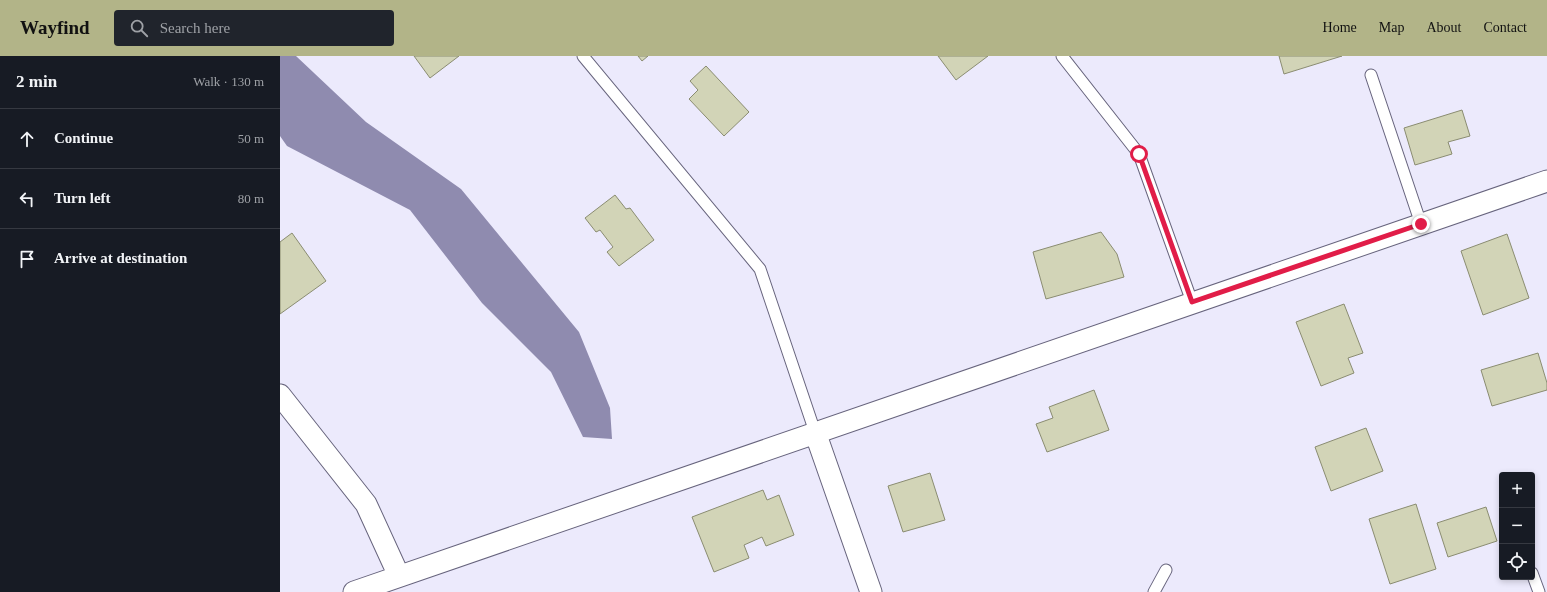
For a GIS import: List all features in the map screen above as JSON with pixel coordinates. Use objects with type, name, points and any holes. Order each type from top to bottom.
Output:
[{"type":"street","points":[[354,592],[1192,302],[1547,181]]},
{"type":"street","points":[[280,396],[366,504],[399,576]]},
{"type":"street","points":[[815,432],[871,592]]},
{"type":"lane","points":[[584,56],[760,269],[815,432]]},
{"type":"lane","points":[[1062,56],[1139,154],[1192,302]]},
{"type":"lane","points":[[1371,76],[1421,224]]},
{"type":"lane","points":[[1154,592],[1166,570]]},
{"type":"lane","points":[[1535,580],[1539,592]]},
{"type":"shaded area","points":[[280,56],[296,56],[366,122],[461,189],[579,332],[610,408],[612,439],[583,437],[551,372],[482,303],[410,210],[287,146],[280,136]]},
{"type":"building","points":[[414,56],[459,56],[430,78]]},
{"type":"building","points":[[638,56],[648,56],[642,61]]},
{"type":"building","points":[[938,56],[988,56],[956,80]]},
{"type":"building","points":[[1279,56],[1342,56],[1284,74]]},
{"type":"building","points":[[706,66],[749,112],[724,136],[689,99],[698,90],[690,81]]},
{"type":"building","points":[[1462,110],[1470,136],[1448,142],[1452,154],[1415,165],[1404,128]]},
{"type":"building","points":[[615,195],[626,209],[630,208],[654,240],[619,266],[607,252],[613,247],[600,230],[596,232],[585,218]]},
{"type":"building","points":[[1101,232],[1117,254],[1124,277],[1046,299],[1033,252]]},
{"type":"building","points":[[292,233],[326,281],[280,314],[280,242]]},
{"type":"building","points":[[1507,234],[1529,298],[1483,315],[1461,251]]},
{"type":"building","points":[[1344,304],[1363,353],[1348,358],[1354,373],[1321,386],[1296,322]]},
{"type":"building","points":[[1538,353],[1547,383],[1547,390],[1492,406],[1481,370]]},
{"type":"building","points":[[1094,390],[1109,430],[1047,452],[1036,424],[1053,418],[1049,407]]},
{"type":"building","points":[[1366,428],[1383,471],[1331,491],[1315,447]]},
{"type":"building","points":[[930,473],[945,520],[903,532],[888,486]]},
{"type":"building","points":[[763,490],[767,500],[779,495],[794,535],[766,546],[762,537],[744,545],[749,558],[714,572],[692,517]]},
{"type":"building","points":[[1416,504],[1436,569],[1390,584],[1369,519]]},
{"type":"building","points":[[1486,507],[1497,541],[1448,557],[1437,523]]},
{"type":"route","points":[[1139,154],[1192,302],[1421,224]]}]
